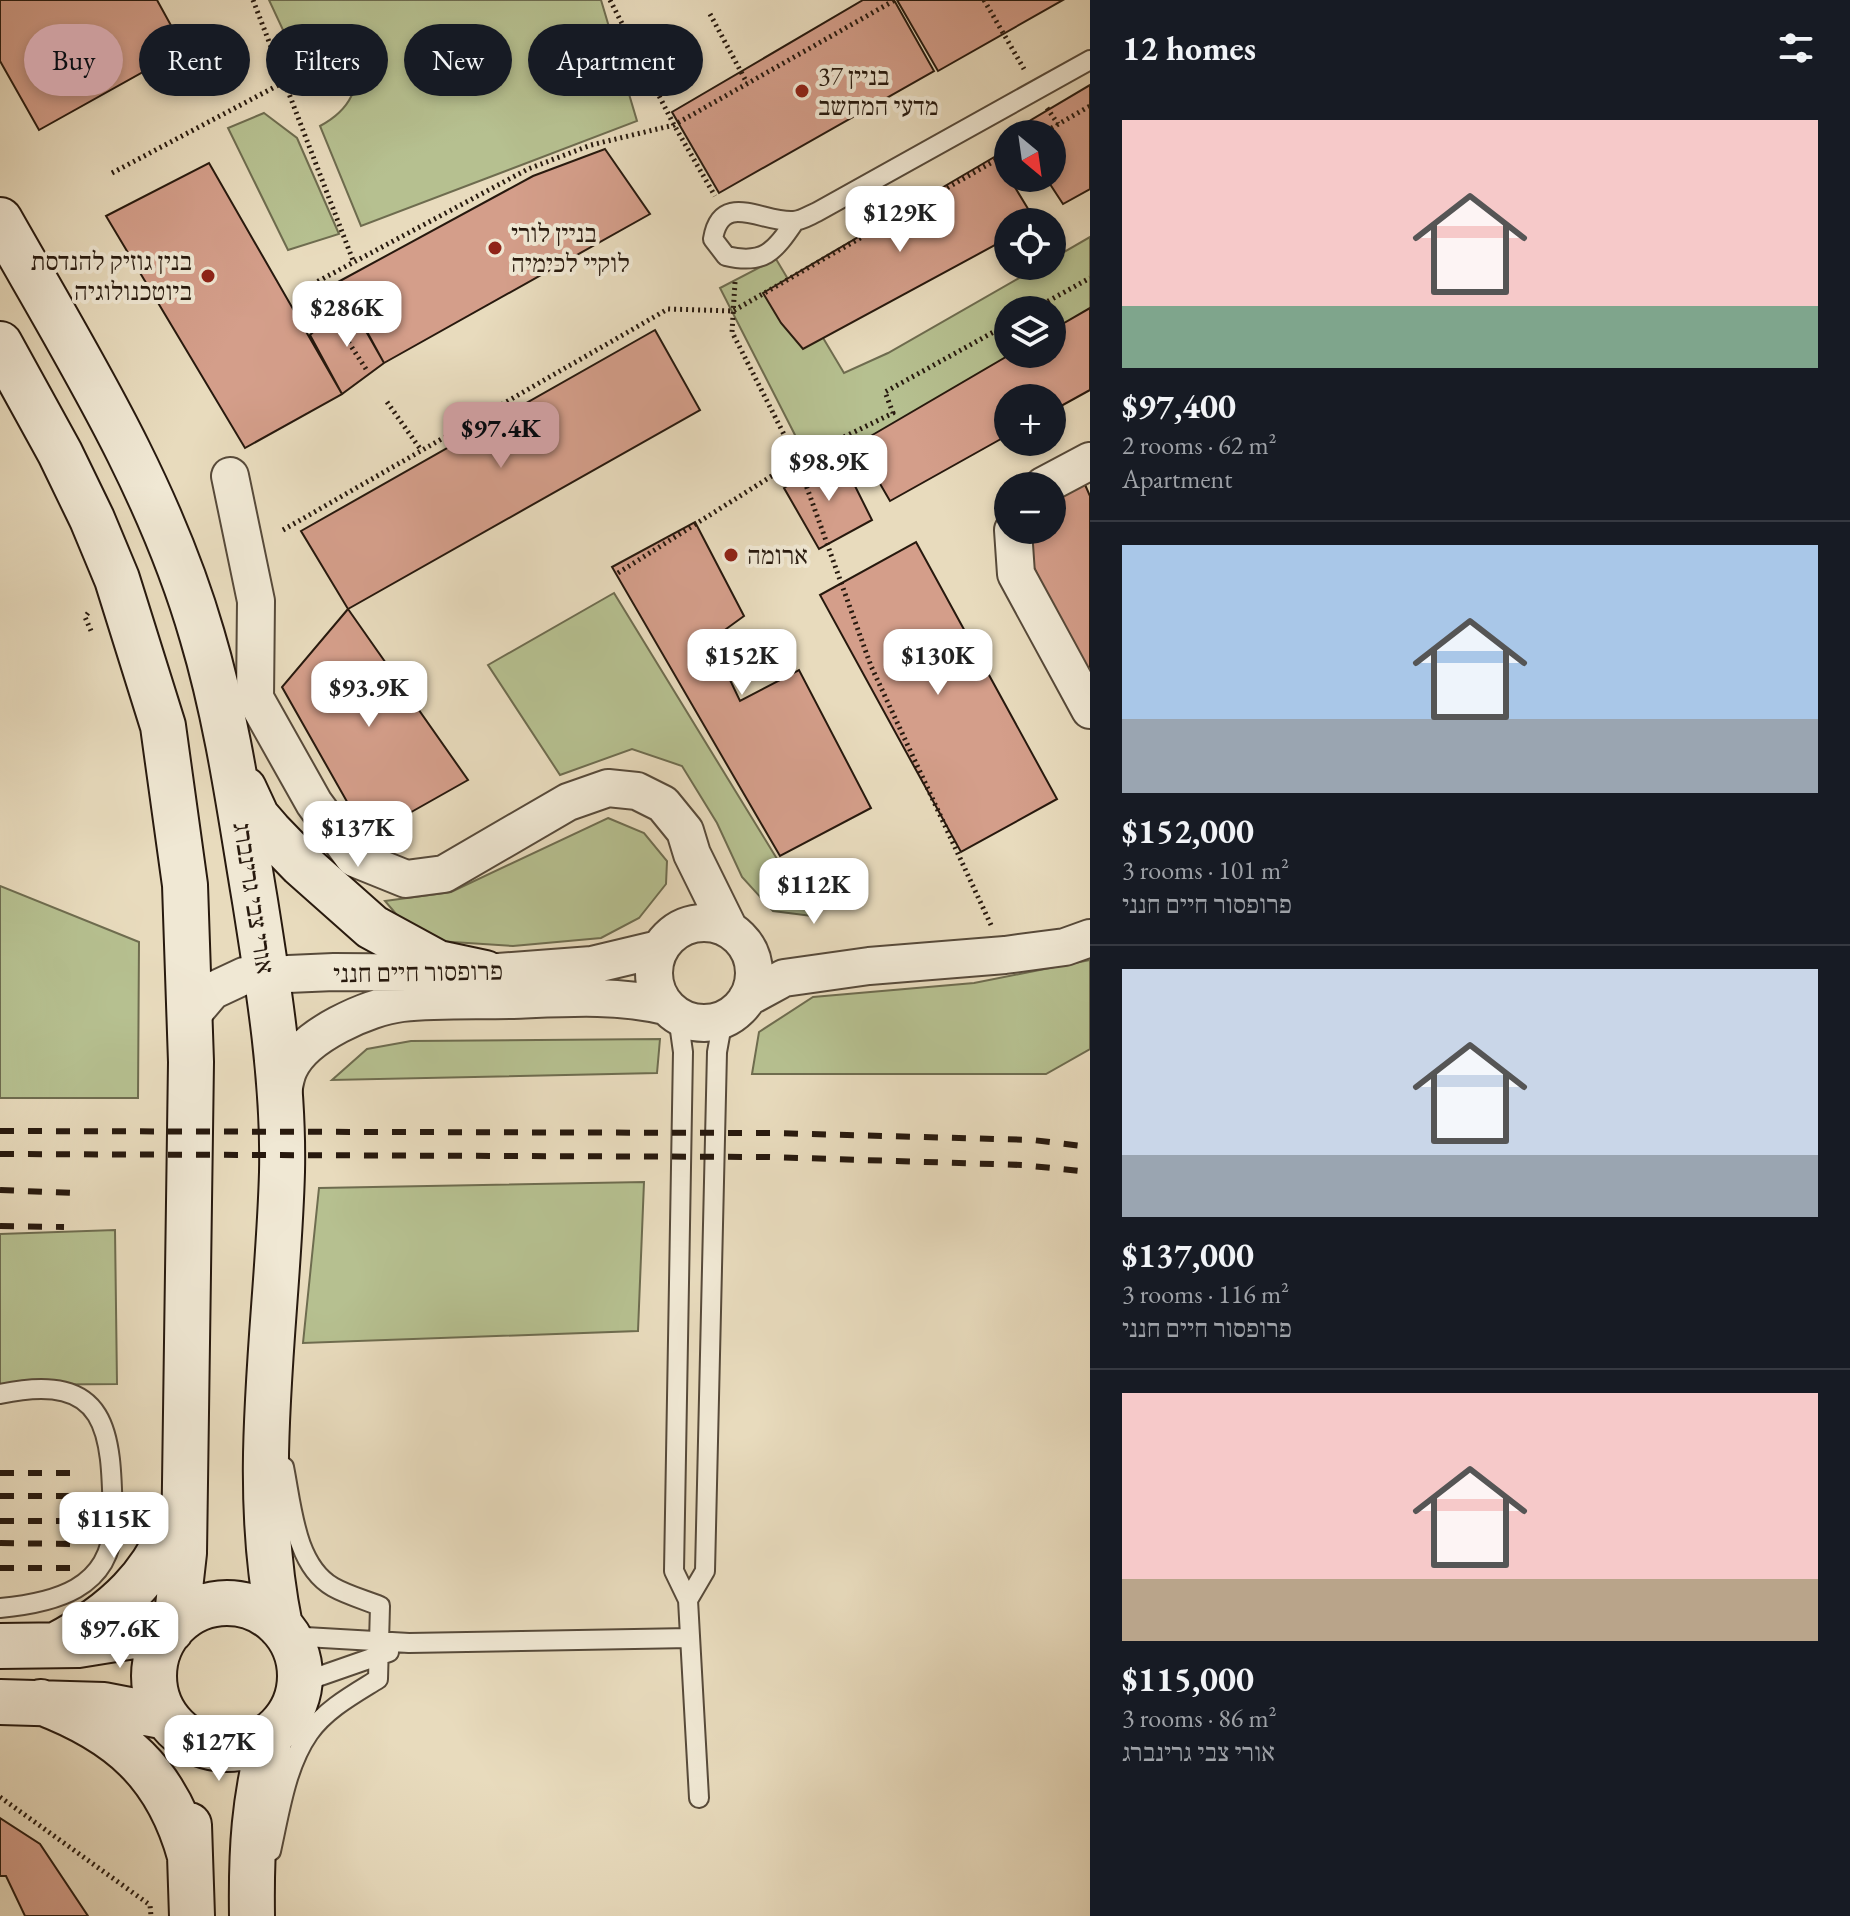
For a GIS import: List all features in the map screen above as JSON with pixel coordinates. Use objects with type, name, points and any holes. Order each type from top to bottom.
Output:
[{"type":"main road","name":"אורי צבי גרינברג","points":[[0,220],[116,425],[149,494],[201,630],[224,713],[267,975],[280,1108],[282,1170],[265,1486],[270,1577],[284,1631]]},
{"type":"main road","points":[[0,344],[60,453],[117,579],[163,726],[185,885],[190,1017],[185,1487],[184,1553],[174,1627]]},
{"type":"main road","points":[[233,766],[257,817],[372,927],[438,963],[485,973]]},
{"type":"main road","points":[[56,1645],[115,1609],[138,1585],[159,1556],[173,1526],[185,1487]]},
{"type":"main road","points":[[21,1702],[104,1705],[171,1722],[196,1742],[218,1749],[249,1746],[271,1734],[288,1717],[300,1683],[298,1658],[284,1631],[261,1611],[231,1603],[200,1608],[174,1627],[158,1653],[154,1673],[156,1694],[171,1722],[188,1804],[190,1856],[171,1911]]},
{"type":"main road","points":[[0,1646],[108,1642],[174,1627]]},
{"type":"main road","points":[[21,1702],[91,1724],[131,1751],[163,1791],[190,1856]]},
{"type":"main road","points":[[254,1916],[251,1854],[254,1810],[271,1734]]},
{"type":"street","points":[[1066,474],[1090,461]]},
{"type":"street","points":[[230,476],[256,601],[255,698],[314,803],[354,858],[406,879],[444,874],[568,802],[608,788],[637,791],[663,804],[685,831],[692,854],[752,957],[753,985],[735,1008]]},
{"type":"street","points":[[1014,544],[1016,574],[1090,710]]},
{"type":"street","points":[[692,854],[693,894],[654,963],[654,978],[658,993],[672,1011],[692,1022],[708,1023],[784,978],[869,966],[1005,955],[1065,947],[1090,938]]},
{"type":"street","points":[[668,940],[702,922],[716,923],[737,936],[869,966]]},
{"type":"street","name":"פרופסור חיים חנני","points":[[190,1017],[206,995],[244,976],[485,973],[592,965],[668,940]]},
{"type":"street","name":"פרופסור חיים חנני","points":[[280,1108],[289,1068],[322,1034],[365,1013],[401,1003],[635,998],[672,1011]]},
{"type":"lane","points":[[795,221],[742,211],[726,215],[716,224],[713,239],[726,256],[749,262],[782,241],[795,221],[1090,60]]},
{"type":"lane","points":[[688,1600],[705,1571],[717,1052],[735,1008]]},
{"type":"lane","points":[[672,1011],[683,1052],[674,1571],[688,1600],[699,1798]]},
{"type":"lane","points":[[0,1394],[30,1389],[63,1391],[86,1402],[95,1411],[110,1447],[113,1536],[105,1559],[80,1586],[44,1602],[0,1608]]},
{"type":"lane","points":[[254,1916],[294,1762],[310,1731],[341,1701],[378,1679],[380,1648],[380,1606],[332,1587],[313,1570],[298,1537],[269,1398]]},
{"type":"lane","points":[[284,1631],[380,1648]]},
{"type":"lane","points":[[300,1683],[380,1648],[409,1643],[690,1638]]},
{"type":"path","points":[[253,0],[266,32]]},
{"type":"path","points":[[610,0],[674,125],[726,215]]},
{"type":"path","points":[[366,369],[311,285],[528,169],[591,145],[674,125],[885,2],[895,0]]},
{"type":"path","points":[[984,0],[1055,120]]},
{"type":"path","points":[[710,14],[747,83]]},
{"type":"path","points":[[112,173],[266,92]]},
{"type":"path","points":[[292,96],[354,263]]},
{"type":"path","points":[[1065,120],[1090,106]]},
{"type":"path","points":[[283,530],[668,309],[733,311],[994,161]]},
{"type":"path","points":[[1057,296],[1090,278]]},
{"type":"path","points":[[733,311],[732,332],[797,460],[871,666],[1005,955]]},
{"type":"path","points":[[618,573],[797,460],[893,413],[885,392],[994,332]]},
{"type":"path","points":[[387,402],[421,450]]},
{"type":"path","points":[[0,1797],[171,1911]]},
{"type":"path","points":[[151,1916],[171,1911]]},
{"type":"green space","points":[[269,0],[601,0],[608,24],[528,24],[528,96],[630,96],[637,121],[361,226],[320,126],[339,113],[351,96],[388,96],[388,24],[280,24]]},
{"type":"green space","points":[[264,113],[297,138],[339,234],[288,250],[228,128]]},
{"type":"green space","points":[[1090,237],[1090,329],[1066,343],[1066,296],[994,296],[994,368],[1023,368],[820,484],[720,288],[776,259],[844,373],[888,353],[1016,280],[1066,280],[1066,251]]},
{"type":"green space","points":[[614,593],[812,916],[773,911],[742,877],[717,823],[682,766],[632,749],[560,775],[488,665]]},
{"type":"green space","points":[[608,818],[644,833],[667,861],[666,884],[639,918],[601,938],[513,946],[437,941],[402,921],[385,901],[451,892]]},
{"type":"green space","points":[[0,886],[139,942],[138,1098],[0,1098]]},
{"type":"green space","points":[[1090,960],[1090,1049],[1046,1074],[752,1074],[759,1032],[813,997],[974,983]]},
{"type":"green space","points":[[660,1039],[657,1073],[332,1080],[367,1049],[411,1041]]},
{"type":"green space","points":[[644,1182],[638,1331],[303,1343],[319,1188]]},
{"type":"green space","points":[[115,1230],[117,1384],[0,1385],[0,1234]]},
{"type":"building","points":[[0,0],[157,0],[170,24],[139,24],[139,74],[123,83],[123,24],[24,24],[24,96],[100,96],[39,130],[0,61]]},
{"type":"building","name":"בניין 37 מדעי המחשב","points":[[863,0],[894,0],[934,71],[719,193],[672,112]]},
{"type":"building","points":[[897,0],[1063,0],[938,71]]},
{"type":"building","points":[[1090,85],[1090,189],[1063,204],[1055,192],[1066,192],[1066,120],[1031,120]]},
{"type":"building","name":"בניין לורי לוקיי לכימיה","points":[[605,149],[650,214],[384,363],[338,282],[533,176]]},
{"type":"building","points":[[994,157],[994,192],[1018,192],[1028,208],[994,208],[994,246],[803,349],[781,323],[763,293]]},
{"type":"building","name":"בנין גוזיק להנדסת ביוטכנולוגיה","points":[[209,163],[342,394],[245,448],[106,216]]},
{"type":"building","points":[[353,306],[384,363],[342,394],[310,335],[333,314]]},
{"type":"building","points":[[1090,308],[1090,390],[1066,403],[1066,384],[994,384],[994,443],[890,501],[857,444],[994,364],[994,368],[1066,368],[1066,322]]},
{"type":"building","points":[[655,330],[700,410],[348,609],[301,531]]},
{"type":"building","points":[[840,456],[872,520],[819,549],[784,488]]},
{"type":"building","points":[[1079,471],[1090,496],[1090,687],[1023,544],[1066,544],[1066,486]]},
{"type":"building","points":[[695,522],[744,616],[711,640],[740,701],[799,670],[871,808],[780,856],[612,567]]},
{"type":"building","points":[[916,542],[1057,799],[961,852],[820,595]]},
{"type":"building","points":[[348,609],[468,780],[367,837],[282,687]]},
{"type":"building","points":[[0,1818],[40,1844],[88,1916],[25,1916],[6,1876],[0,1876]]},
{"type":"railway","points":[[0,1131],[772,1133],[1033,1140],[1090,1147]]},
{"type":"railway","points":[[0,1154],[769,1157],[1022,1165],[1090,1172]]},
{"type":"railway","points":[[0,1190],[74,1193]]},
{"type":"railway","points":[[0,1226],[64,1227]]},
{"type":"railway","points":[[0,1473],[78,1473]]},
{"type":"railway","points":[[0,1496],[76,1496]]},
{"type":"railway","points":[[0,1521],[74,1521]]},
{"type":"railway","points":[[0,1543],[72,1544]]},
{"type":"railway","points":[[0,1568],[70,1568]]},
{"type":"place","name":"בניין 37 מדעי המחשב","points":[[802,91]]},
{"type":"place","name":"בניין לורי לוקיי לכימיה","points":[[495,248]]},
{"type":"place","name":"בנין גוזיק להנדסת ביוטכנולוגיה","points":[[208,276]]},
{"type":"place","name":"ארומה","points":[[731,555]]}]
